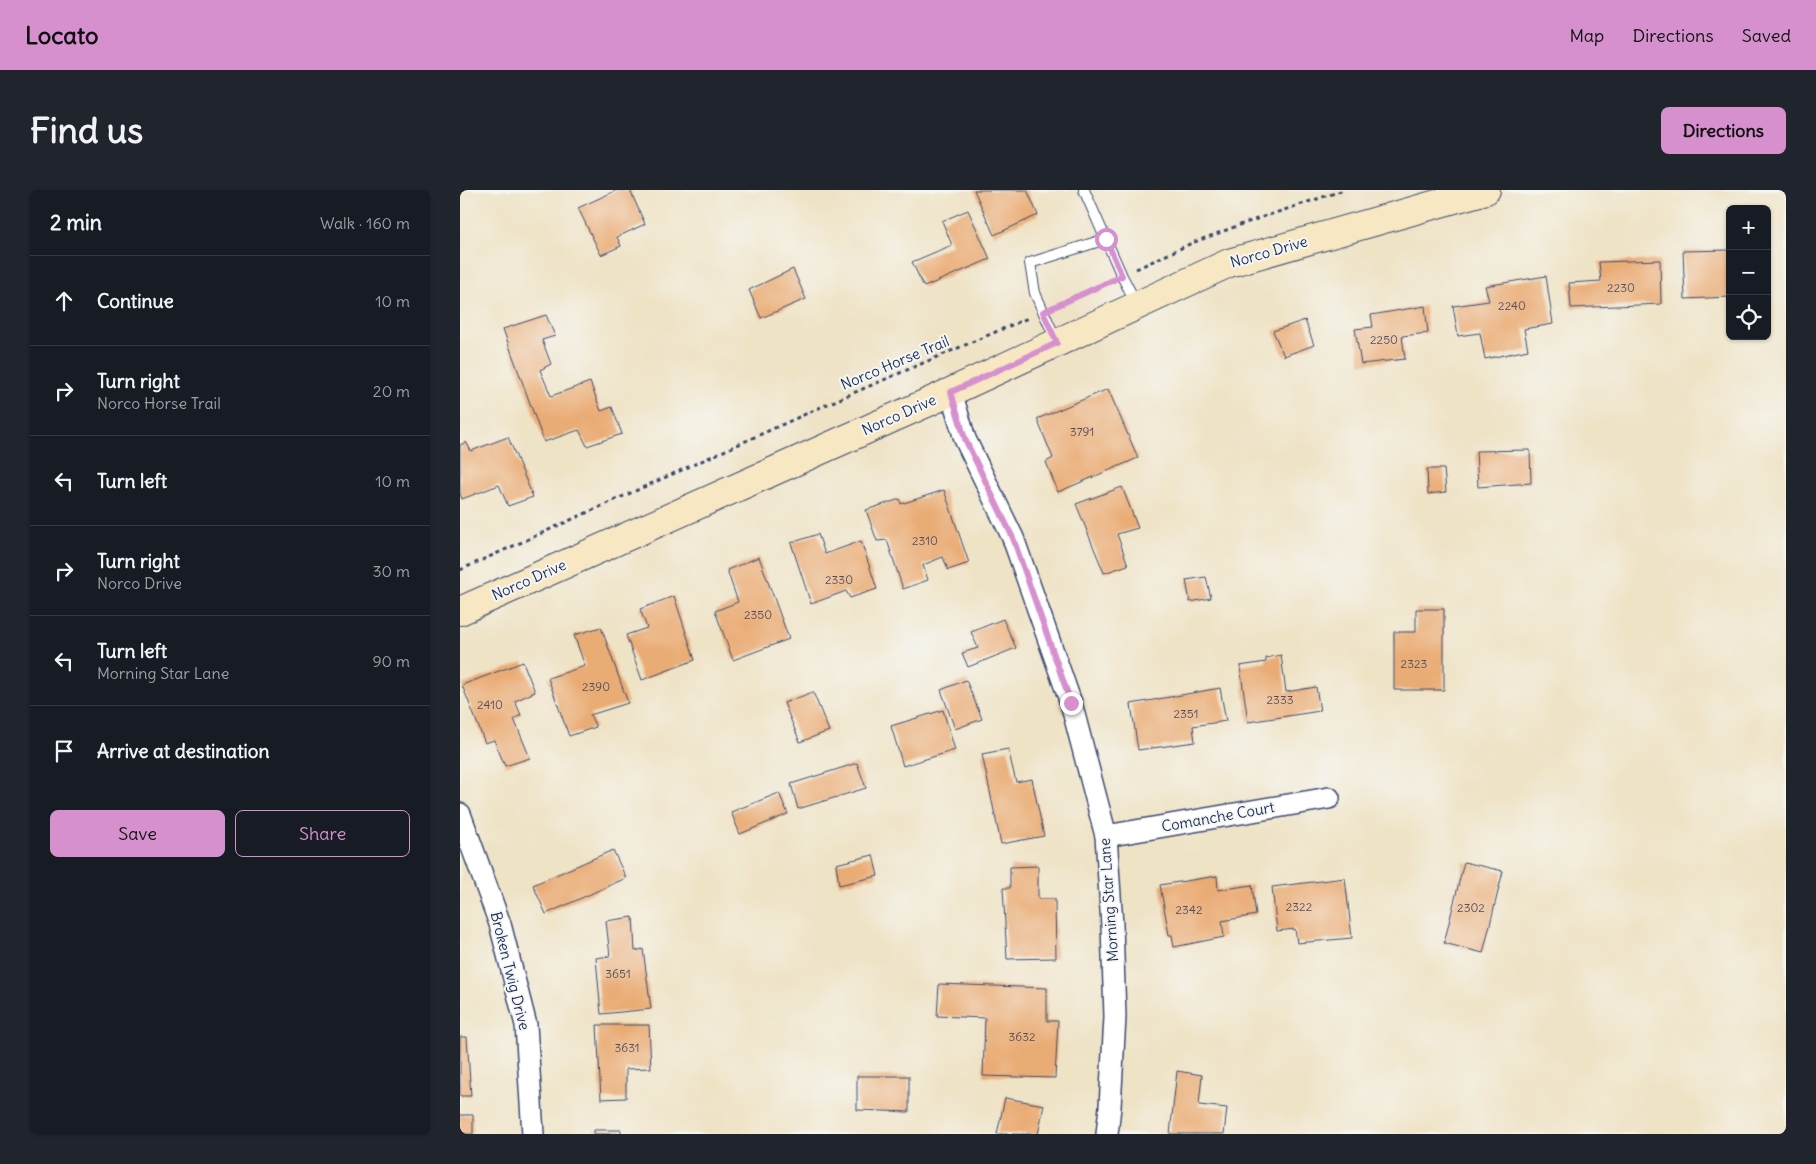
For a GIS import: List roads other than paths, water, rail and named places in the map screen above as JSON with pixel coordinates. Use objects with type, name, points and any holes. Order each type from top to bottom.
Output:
[{"type":"main road","name":"Norco Drive","points":[[460,611],[951,392],[1229,263],[1486,190]]},
{"type":"street","name":"Morning Star Lane","points":[[951,392],[965,439],[1013,538],[1071,703],[1106,836],[1112,926],[1115,1017],[1110,1106],[1106,1134]]},
{"type":"street","name":"Comanche Court","points":[[1106,836],[1329,798]]},
{"type":"street","name":"Broken Twig Drive","points":[[460,814],[500,924],[526,1025],[533,1134]]},
{"type":"lane","points":[[1084,190],[1122,276],[1138,306]]},
{"type":"lane","points":[[1057,343],[1035,293],[1030,262],[1106,239]]}]
